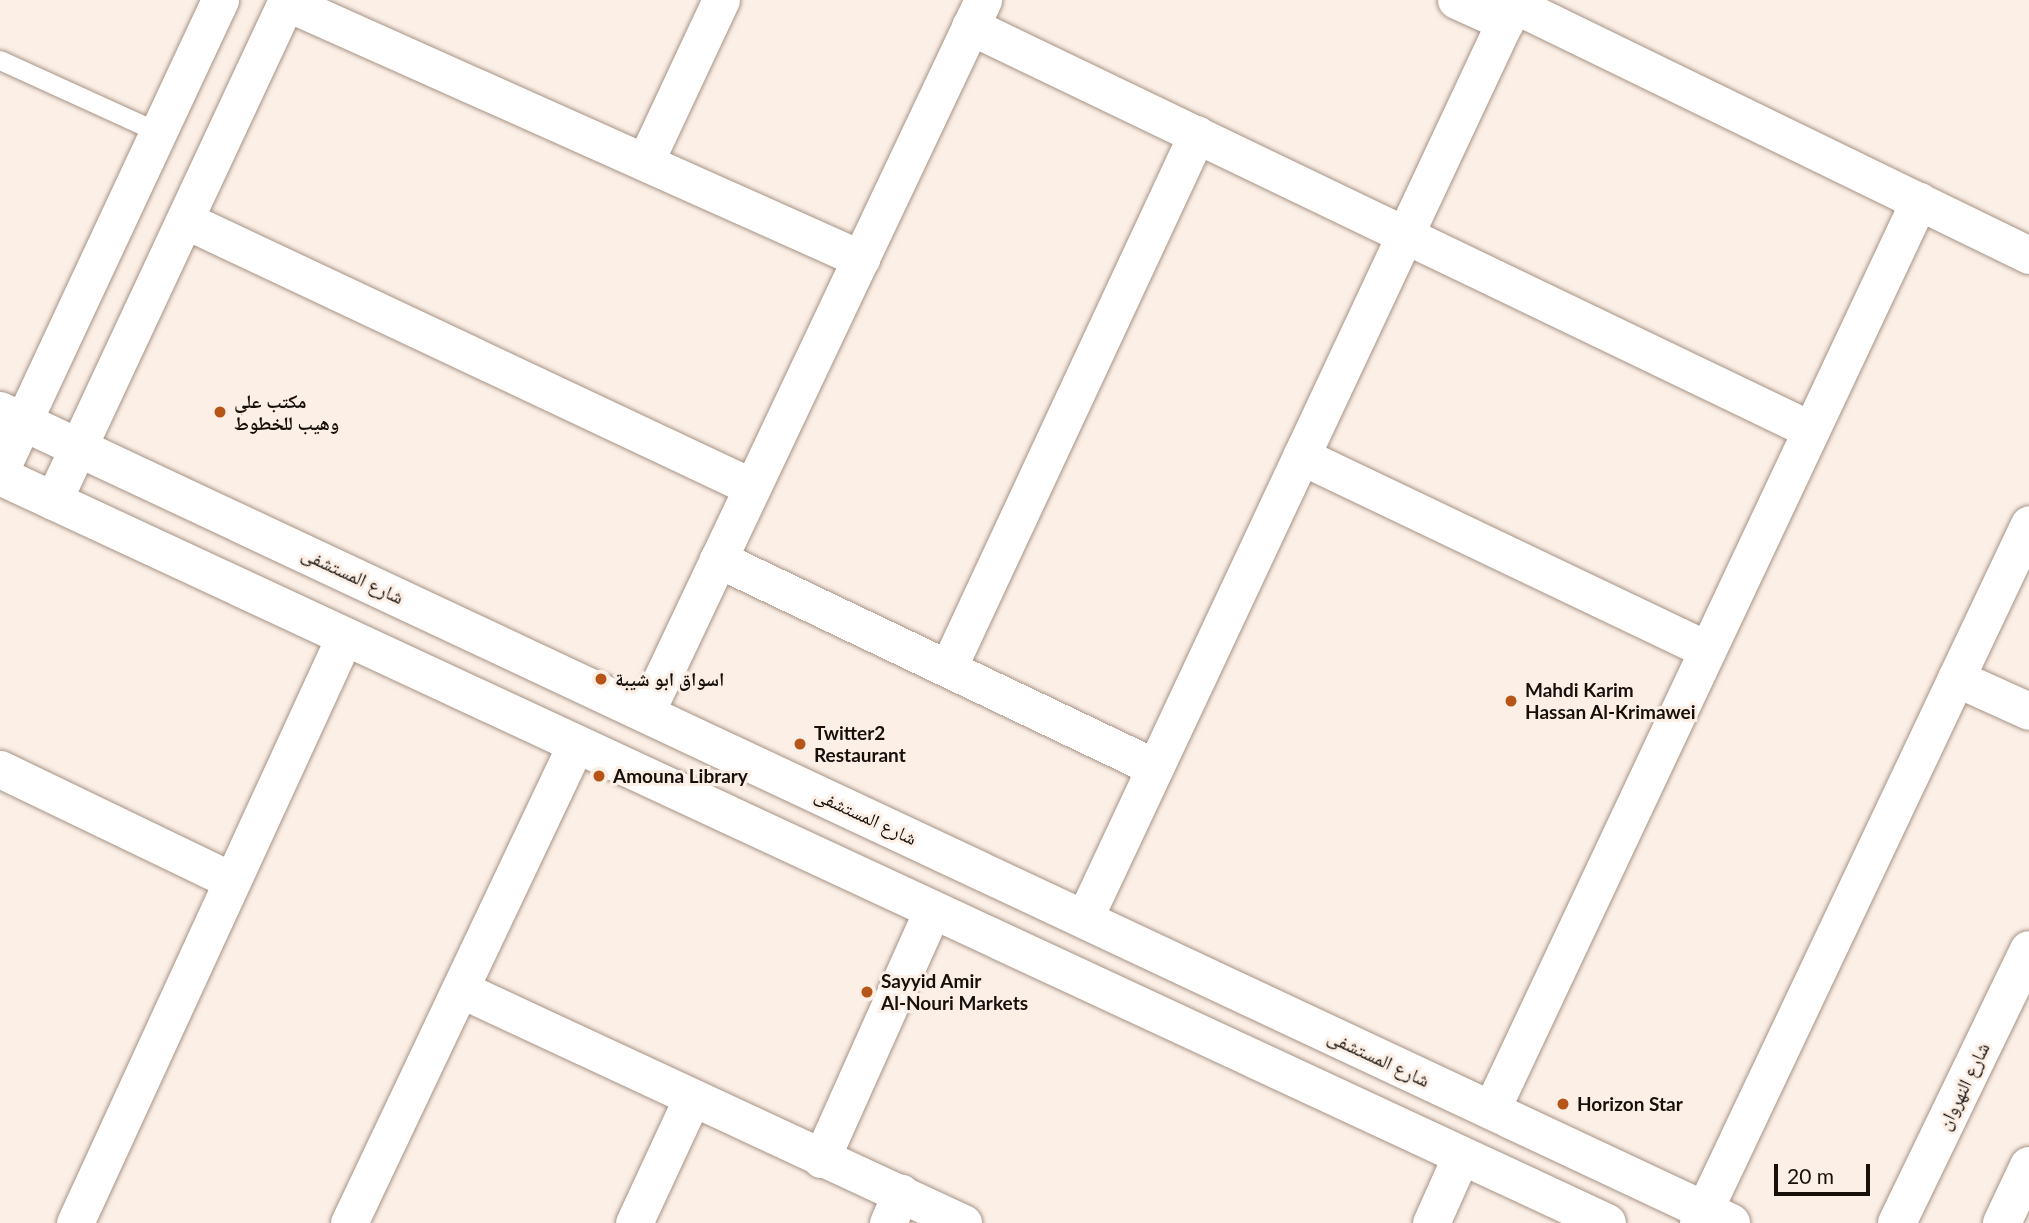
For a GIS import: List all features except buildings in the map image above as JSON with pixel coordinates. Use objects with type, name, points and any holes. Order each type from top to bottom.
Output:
[{"type":"street","points":[[220,0],[158,132],[12,416],[0,474],[575,746],[1607,1223]]},
{"type":"street","points":[[645,162],[721,0]]},
{"type":"street","points":[[1456,0],[1511,9],[2029,255]]},
{"type":"street","points":[[53,501],[287,1],[861,258]]},
{"type":"street","points":[[1084,919],[1511,9]]},
{"type":"street","points":[[646,712],[976,13],[1198,134],[1811,430]]},
{"type":"street","points":[[948,668],[1198,134]]},
{"type":"street","points":[[1491,1110],[1919,201]]},
{"type":"street","points":[[185,220],[752,487]]},
{"type":"street","name":"شارع المستشفى","points":[[12,416],[1491,1110],[1711,1219]]},
{"type":"street","points":[[1301,456],[1707,650]]},
{"type":"street","points":[[1711,1219],[1956,678],[2029,524]]},
{"type":"street","points":[[718,559],[1155,767]]},
{"type":"street","points":[[75,1223],[344,638]]},
{"type":"street","points":[[1956,678],[2029,712]]},
{"type":"street","points":[[349,1223],[575,746]]},
{"type":"street","points":[[3,777],[231,880]]},
{"type":"street","points":[[821,1159],[932,911]]},
{"type":"street","name":"شارع النهروان","points":[[1897,1223],[2029,950]]},
{"type":"street","points":[[460,989],[821,1159],[895,1208],[963,1223]]},
{"type":"street","points":[[634,1223],[691,1100]]},
{"type":"street","points":[[1431,1223],[1461,1156]]},
{"type":"street","points":[[2002,1223],[2029,1166]]},
{"type":"lane","points":[[0,60],[158,132]]},
{"type":"place","name":"مكتب علي وهيب للخطوط","points":[[220,412]]},
{"type":"place","name":"اسواق ابو شيبة","points":[[601,679]]},
{"type":"place","name":"Mahdi Karim Hassan Al-Krimawei","points":[[1511,701]]},
{"type":"place","name":"Twitter2 Restaurant","points":[[800,744]]},
{"type":"place","name":"Amouna Library","points":[[599,776]]},
{"type":"place","name":"Sayyid Amir Al-Nouri Markets","points":[[867,992]]},
{"type":"place","name":"Horizon Star","points":[[1563,1104]]}]
